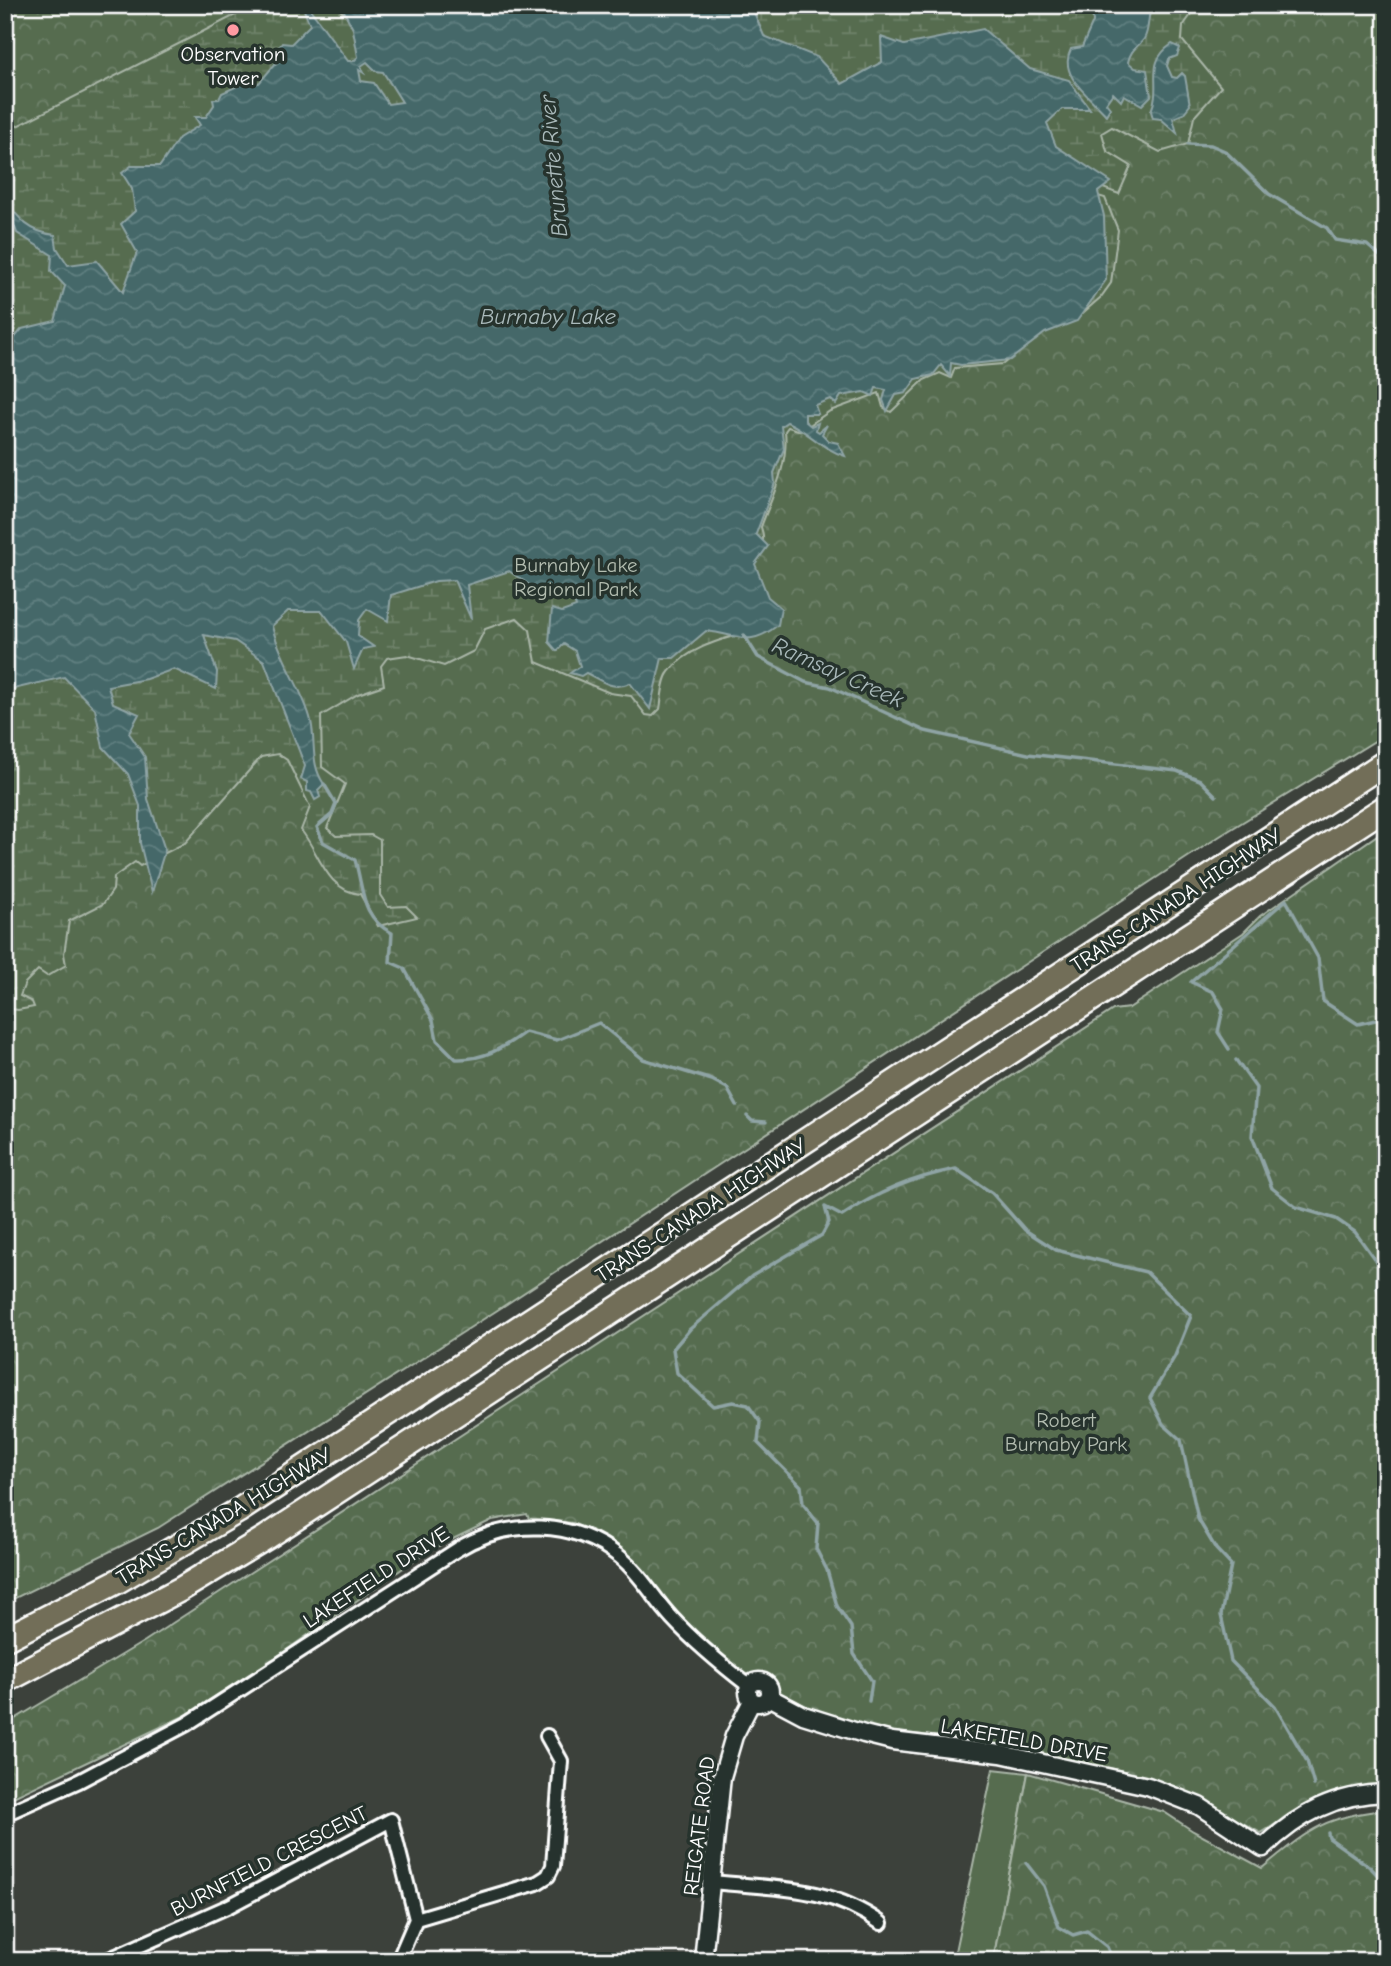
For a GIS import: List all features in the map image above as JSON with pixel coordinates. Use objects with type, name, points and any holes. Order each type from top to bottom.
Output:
[{"type":"highway","name":"TRANS-CANADA HIGHWAY","points":[[5,1639],[118,1581],[238,1511],[1386,762]]},
{"type":"highway","name":"TRANS-CANADA HIGHWAY","points":[[5,1681],[170,1596],[267,1537],[1386,807]]},
{"type":"street","name":"LAKEFIELD DRIVE","points":[[5,1814],[79,1781],[187,1724],[481,1537],[506,1529],[537,1527],[572,1531],[608,1549],[629,1565],[689,1636],[762,1703],[769,1697],[823,1723],[864,1734],[1001,1754],[1148,1786],[1199,1806],[1264,1848],[1289,1824],[1318,1808],[1356,1796],[1386,1793]]},
{"type":"street","name":"REIGATE ROAD","points":[[703,1961],[722,1777],[734,1736],[751,1694]]},
{"type":"street","points":[[398,1961],[416,1919],[537,1883],[548,1876],[553,1866],[561,1761],[547,1736]]},
{"type":"street","name":"BURNFIELD CRESCENT","points":[[105,1961],[229,1906],[391,1821],[416,1919]]},
{"type":"street","points":[[713,1882],[831,1895],[857,1906],[881,1923]]},
{"type":"green space","name":"Burnaby Lake Regional Park","points":[[5,5],[1386,5],[1386,734],[1220,836],[496,1311],[158,1528],[5,1603]]},
{"type":"green space","points":[[255,5],[334,5],[348,17],[403,98],[407,125],[5,420],[5,132]]},
{"type":"green space","points":[[611,5],[1198,5],[1183,26],[1182,40],[1221,87],[1194,117],[1188,144],[1160,152],[1112,127],[1102,133],[1107,151],[1131,166],[1119,194]]},
{"type":"green space","points":[[1088,193],[1105,198],[1118,230],[1111,283],[1101,297],[1076,319],[1041,333],[1003,364],[955,368],[951,378],[940,373],[924,380],[891,412],[883,407],[879,393],[830,411],[801,431],[788,427],[785,431],[782,468],[761,527],[762,544],[751,574],[757,629],[709,644],[677,663],[667,675],[660,709],[653,716],[646,715],[631,696],[610,693],[536,662],[530,630],[517,618],[485,629],[474,651],[444,666],[407,655],[387,658],[381,666],[384,685],[358,694],[321,716],[322,767],[345,784],[327,828],[336,836],[371,835],[380,840],[380,895],[388,907],[406,906],[417,917],[378,926],[360,894],[348,891],[331,878],[301,830],[310,807],[287,760],[278,754],[261,757],[185,843],[140,866],[135,862],[114,877],[113,890],[103,904],[69,921],[64,954],[66,965],[47,976],[38,970],[25,983],[20,996],[32,1002],[34,1007],[18,1010],[5,1008],[5,662]]},
{"type":"green space","name":"Robert Burnaby Park","points":[[1386,829],[1386,1785],[1354,1788],[1315,1800],[1261,1833],[1196,1797],[1124,1771],[969,1740],[886,1731],[818,1712],[777,1692],[764,1678],[745,1674],[725,1659],[674,1610],[627,1555],[610,1542],[573,1523],[529,1519],[527,1514],[492,1520],[426,1552],[278,1656],[186,1715],[5,1801],[5,1725],[145,1641],[1113,1010],[1129,1008],[1243,933],[1260,916]]},
{"type":"green space","points":[[993,1769],[1028,1773],[993,1961],[953,1961]]},
{"type":"green space","points":[[1028,1773],[1164,1812],[1193,1831],[1262,1868],[1318,1827],[1347,1816],[1386,1810],[1386,1961],[993,1961]]},
{"type":"water","name":"Burnaby Lake","points":[[302,5],[307,5],[348,61],[354,61],[358,57],[353,29],[341,5],[499,5],[509,10],[515,5],[751,5],[764,36],[817,57],[842,84],[882,62],[881,37],[904,45],[983,29],[1030,69],[1069,80],[1090,109],[1062,109],[1047,123],[1056,146],[1111,182],[1098,192],[1104,216],[1106,280],[1077,321],[1045,333],[1010,360],[961,365],[951,363],[950,376],[941,365],[933,375],[916,379],[906,393],[896,395],[887,411],[883,400],[886,390],[876,388],[873,396],[864,392],[841,396],[836,404],[830,399],[815,405],[818,414],[805,414],[805,421],[811,426],[818,423],[816,430],[819,432],[827,425],[822,434],[829,441],[838,443],[845,456],[787,422],[781,426],[784,449],[756,534],[768,546],[755,564],[768,597],[781,608],[778,625],[751,638],[706,631],[674,658],[662,658],[650,709],[630,683],[618,686],[586,673],[581,676],[570,673],[580,666],[575,651],[564,644],[557,651],[549,642],[552,609],[562,612],[576,607],[569,588],[553,595],[537,590],[509,571],[467,585],[471,619],[454,580],[436,581],[391,595],[388,621],[367,609],[359,620],[358,636],[374,647],[363,649],[354,669],[346,642],[322,611],[288,611],[272,626],[311,721],[315,761],[324,784],[318,790],[320,797],[315,800],[311,792],[307,791],[307,782],[301,779],[305,766],[264,661],[235,641],[204,635],[217,672],[216,689],[174,669],[146,679],[108,686],[113,703],[139,714],[129,733],[145,757],[148,799],[165,850],[152,892],[140,843],[140,806],[128,774],[103,747],[95,709],[64,677],[5,691],[5,349],[22,329],[55,321],[65,286],[51,271],[52,255],[17,233],[5,200],[26,224],[38,231],[55,235],[57,248],[68,265],[97,261],[123,292],[137,252],[121,224],[135,211],[132,189],[122,173],[131,166],[160,166],[179,138],[200,125],[195,117],[206,117],[214,105],[213,99],[219,99],[222,93],[242,84],[259,83],[276,63],[274,54],[282,43],[291,44],[310,25]],"holes":[[[367,62],[376,71],[383,72],[402,102],[388,104],[374,83],[361,81],[359,70],[364,73],[361,66]]]},
{"type":"water","points":[[1092,5],[1152,5],[1146,35],[1128,62],[1135,68],[1147,70],[1151,96],[1142,105],[1124,95],[1121,101],[1113,93],[1106,103],[1110,108],[1106,115],[1072,77],[1068,59],[1071,49],[1082,47],[1093,22]]},
{"type":"water","points":[[1172,44],[1180,48],[1177,56],[1169,59],[1167,66],[1172,77],[1177,78],[1182,73],[1185,76],[1190,105],[1183,114],[1173,118],[1177,133],[1161,119],[1153,118],[1151,111],[1158,59]]},
{"type":"waterway","points":[[1188,144],[1211,145],[1225,151],[1269,194],[1327,228],[1335,240],[1367,245],[1386,261]]},
{"type":"waterway","name":"Ramsay Creek","points":[[744,635],[758,657],[805,682],[830,687],[925,731],[1028,754],[1177,771],[1200,780],[1216,796]]},
{"type":"waterway","points":[[324,784],[336,804],[332,814],[317,827],[323,842],[355,860],[369,911],[374,919],[392,933],[390,962],[404,968],[433,1020],[437,1040],[456,1059],[493,1052],[525,1032],[557,1040],[599,1023],[643,1059],[712,1080],[727,1088],[737,1106]]},
{"type":"waterway","points":[[1229,1049],[1218,1032],[1223,1009],[1213,992],[1191,982],[1286,900],[1318,958],[1323,1001],[1358,1024],[1380,1019],[1386,1023]]},
{"type":"waterway","points":[[1386,1047],[1380,1106],[1386,1126]]},
{"type":"waterway","points":[[1236,1060],[1256,1088],[1252,1136],[1272,1188],[1296,1207],[1336,1219],[1355,1232],[1378,1264],[1377,1287],[1386,1312]]},
{"type":"waterway","points":[[747,1116],[752,1121],[766,1122]]},
{"type":"waterway","points":[[825,1207],[842,1216],[896,1186],[956,1169],[992,1193],[1025,1230],[1056,1250],[1146,1272],[1191,1316],[1175,1356],[1150,1398],[1163,1424],[1181,1440],[1198,1519],[1216,1549],[1231,1565],[1221,1615],[1231,1661],[1275,1706],[1307,1761],[1314,1785]]},
{"type":"waterway","points":[[825,1207],[829,1222],[822,1235],[752,1276],[690,1329],[673,1349],[677,1373],[713,1406],[733,1402],[748,1405],[760,1422],[758,1443],[801,1486],[803,1504],[818,1523],[816,1549],[827,1570],[837,1606],[851,1627],[854,1654],[872,1681],[869,1701]]},
{"type":"waterway","points":[[1386,1524],[1377,1560],[1378,1577],[1386,1595]]},
{"type":"waterway","points":[[1328,1833],[1329,1838],[1370,1867],[1386,1884]]},
{"type":"waterway","points":[[1026,1863],[1044,1886],[1059,1927],[1073,1935],[1087,1931],[1107,1947],[1113,1961]]},
{"type":"place","name":"Observation Tower","points":[[233,30]]},
{"type":"water label","name":"Brunette River","points":[[553,166]]}]
